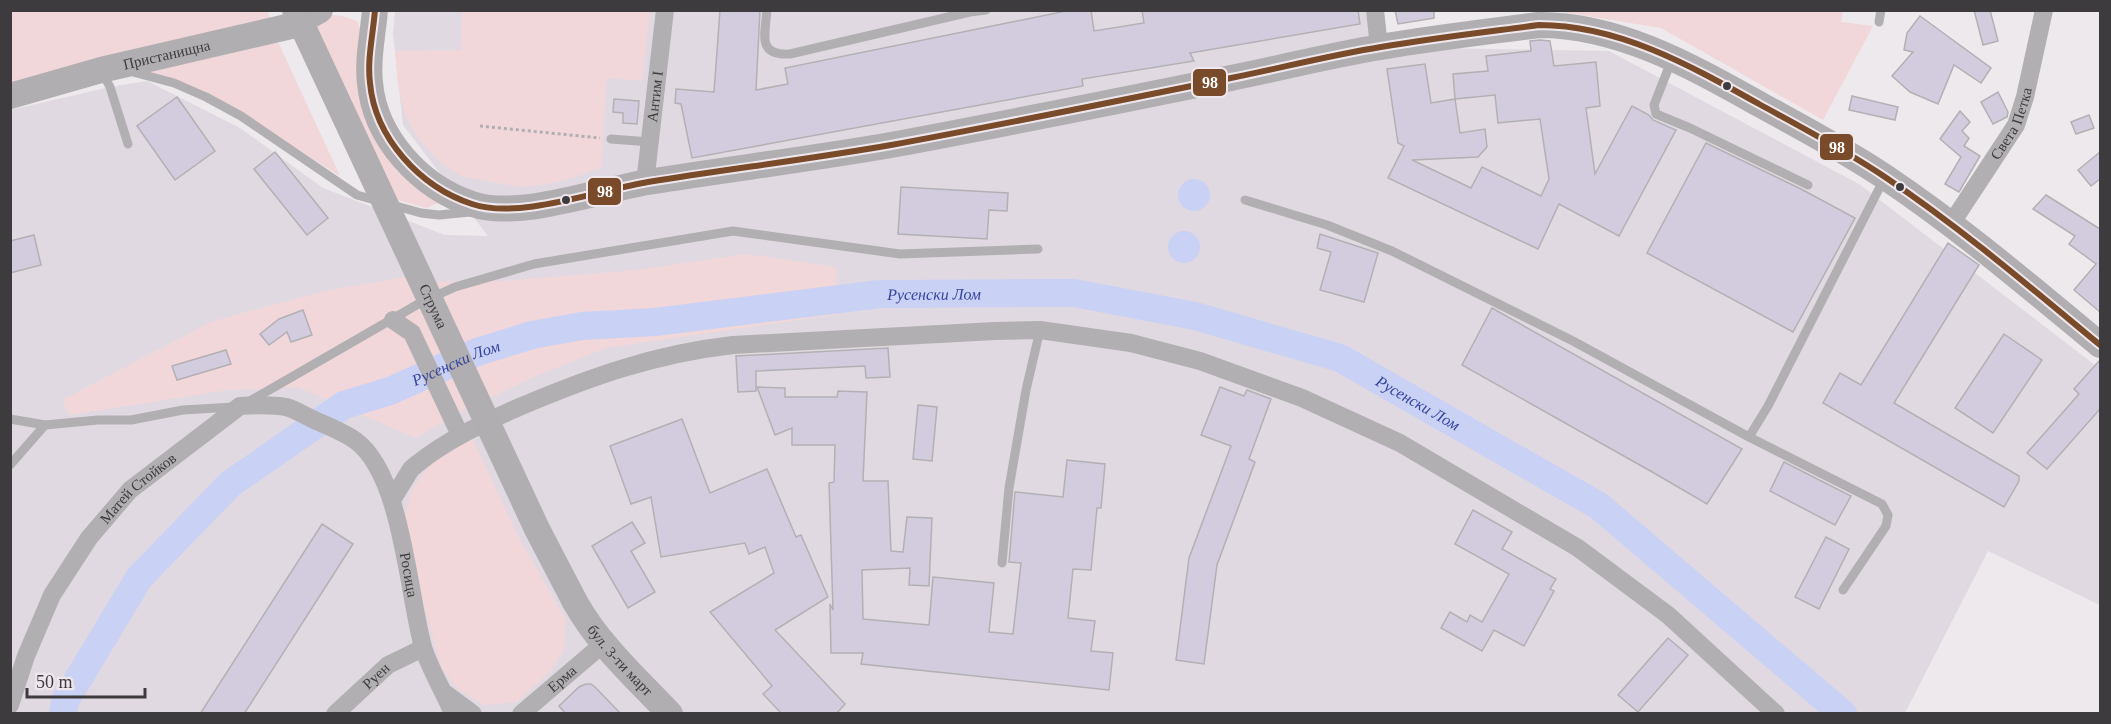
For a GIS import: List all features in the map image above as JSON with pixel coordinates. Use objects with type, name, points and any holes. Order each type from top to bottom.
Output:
[{"type":"street","name":"Струма","points":[[295,10],[537,529],[575,602]]},
{"type":"street","name":"Пристанищна","points":[[10,96],[101,70],[291,26],[320,10]]},
{"type":"street","name":"Антим I","points":[[645,183],[665,10]]},
{"type":"street","points":[[1375,10],[1379,47]]},
{"type":"street","name":"Света Петка","points":[[1952,224],[2016,125],[2025,97],[2044,10]]},
{"type":"street","points":[[371,15],[370,85],[375,107],[395,148],[423,177],[446,193],[474,205],[498,210],[577,198],[645,183],[889,145],[1379,47],[1539,25],[1566,25],[1616,36],[1672,58],[1857,159],[1952,224],[2100,345]]},
{"type":"street","points":[[393,320],[412,333],[460,435]]},
{"type":"street","points":[[392,500],[411,469],[460,435],[558,390],[631,364],[695,349],[867,337],[1040,330],[1131,343],[1200,361],[1302,398],[1400,443],[1578,549],[1668,615],[1776,714]]},
{"type":"street","name":"Росица","points":[[240,406],[287,407],[357,442],[381,472],[392,500],[423,648],[437,681],[446,694],[453,714]]},
{"type":"street","name":"Матей Стойков","points":[[10,705],[26,656],[52,595],[89,538],[130,490],[240,406]]},
{"type":"street","name":"бул. 3-ти март","points":[[575,602],[603,644],[670,714]]},
{"type":"street","name":"Ерма","points":[[521,714],[603,644]]},
{"type":"street","name":"Руен","points":[[334,714],[388,665],[423,648]]},
{"type":"street","points":[[446,694],[473,714]]},
{"type":"lane","points":[[767,10],[764,40],[766,47],[778,55],[969,11],[986,10]]},
{"type":"lane","points":[[1879,22],[1881,10]]},
{"type":"lane","points":[[1672,58],[1654,105],[1656,114],[1808,185]]},
{"type":"lane","points":[[101,70],[110,87],[128,144]]},
{"type":"lane","points":[[101,70],[137,72],[174,83],[206,97],[241,116],[357,195],[421,213],[439,215],[498,210]]},
{"type":"lane","points":[[611,139],[650,142]]},
{"type":"lane","points":[[1749,437],[1768,406],[1885,177]]},
{"type":"lane","points":[[1245,200],[1327,225],[1392,251],[1573,341],[1749,437],[1882,504],[1888,514],[1886,526],[1843,590]]},
{"type":"lane","points":[[10,419],[45,425],[98,420],[131,420],[183,410],[240,406],[406,311],[455,287],[516,269],[733,231],[900,254],[1038,249]]},
{"type":"lane","points":[[1002,563],[1009,488],[1019,441],[1026,390],[1040,330]]},
{"type":"lane","points":[[10,465],[45,425]]},
{"type":"path","points":[[480,126],[611,139]]},
{"type":"shaded area","points":[[267,10],[272,22],[11,83],[10,11]]},
{"type":"shaded area","points":[[1375,10],[1380,47],[1609,51],[1859,184],[2100,369],[2100,605],[1988,551],[1905,713],[11,713],[10,110],[147,81],[240,128],[323,188],[445,235],[488,236],[403,125],[393,33],[395,11]]},
{"type":"shaded area","points":[[1843,10],[1841,22],[1873,26],[1823,120],[1661,28],[1556,11]]},
{"type":"shaded area","points":[[462,11],[650,11],[642,81],[607,78],[601,167],[573,178],[520,187],[461,176],[442,164],[419,139],[405,115],[398,85],[395,51],[461,50]]},
{"type":"shaded area","points":[[332,15],[357,21],[361,32],[361,70],[437,203],[427,208],[393,199],[314,26],[319,20]]},
{"type":"shaded area","points":[[278,42],[340,176],[286,142],[154,75],[149,70]]},
{"type":"shaded area","points":[[746,254],[836,267],[839,314],[606,348],[538,375],[464,410],[416,438],[298,387],[228,390],[70,415],[62,400],[213,321],[325,291],[405,277],[425,282],[503,281],[637,270]]},
{"type":"shaded area","points":[[472,438],[520,540],[566,620],[564,650],[551,670],[517,702],[484,705],[459,690],[442,669],[408,550],[404,522],[411,491],[430,464]]},
{"type":"water","points":[[1194,179],[1205,184],[1210,195],[1205,206],[1194,211],[1183,206],[1178,195],[1183,184]]},
{"type":"water","points":[[1184,231],[1195,236],[1200,247],[1195,258],[1184,263],[1173,258],[1168,247],[1173,236]]},
{"type":"building","points":[[720,10],[760,10],[756,90],[788,84],[785,68],[1071,10],[1091,10],[1094,31],[1144,23],[1142,10],[1358,10],[1360,24],[1190,53],[1194,61],[1082,79],[1083,86],[692,158],[681,104],[675,103],[676,89],[714,92]]},
{"type":"building","points":[[1395,10],[1434,10],[1434,18],[1398,24]]},
{"type":"building","points":[[1974,10],[1990,10],[1998,41],[1983,45]]},
{"type":"building","points":[[1920,16],[1991,68],[1981,83],[1954,65],[1938,104],[1910,92],[1892,76],[1913,52],[1904,50],[1907,33]]},
{"type":"building","points":[[1530,41],[1550,41],[1554,66],[1596,62],[1600,106],[1586,108],[1595,174],[1632,106],[1649,115],[1653,120],[1676,130],[1619,236],[1559,204],[1538,249],[1388,178],[1404,146],[1398,143],[1387,69],[1425,64],[1431,103],[1455,99],[1453,74],[1488,71],[1486,56],[1531,51]],"holes":[[[1495,95],[1498,123],[1540,119],[1549,179],[1541,196],[1482,167],[1471,188],[1412,160],[1478,157],[1487,147],[1485,129],[1460,133],[1455,99]]]},
{"type":"building","points":[[1998,92],[2008,112],[2007,117],[1993,124],[1981,102]]},
{"type":"building","points":[[1852,96],[1898,107],[1895,120],[1849,110]]},
{"type":"building","points":[[177,97],[215,151],[175,180],[137,126]]},
{"type":"building","points":[[614,99],[639,101],[637,124],[623,123],[623,113],[613,112]]},
{"type":"building","points":[[1960,111],[1970,122],[1962,131],[1969,138],[1964,146],[1980,156],[1959,192],[1945,184],[1961,157],[1940,139]]},
{"type":"building","points":[[2089,115],[2094,128],[2076,134],[2071,122]]},
{"type":"building","points":[[1706,143],[1855,218],[1793,332],[1647,253]]},
{"type":"building","points":[[275,152],[328,218],[307,235],[254,169]]},
{"type":"building","points":[[2100,152],[2100,179],[2091,186],[2078,170]]},
{"type":"building","points":[[901,187],[1008,193],[1007,211],[989,210],[987,239],[898,234]]},
{"type":"building","points":[[2046,195],[2100,229],[2100,312],[2074,290],[2096,264],[2069,244],[2075,236],[2033,209]]},
{"type":"building","points":[[1320,234],[1378,253],[1364,302],[1320,290],[1331,252],[1317,248]]},
{"type":"building","points":[[34,235],[41,265],[10,273],[10,241]]},
{"type":"building","points":[[1948,243],[1979,265],[1894,403],[2019,476],[2019,481],[2004,507],[1823,403],[1840,373],[1861,385]]},
{"type":"building","points":[[1492,308],[1742,449],[1707,504],[1462,365]]},
{"type":"building","points":[[303,310],[312,335],[291,342],[287,332],[269,345],[260,334],[279,319]]},
{"type":"building","points":[[2004,334],[2042,360],[1993,433],[1955,408]]},
{"type":"building","points":[[888,348],[890,377],[866,378],[865,366],[756,371],[756,391],[738,392],[736,356]]},
{"type":"building","points":[[226,350],[231,364],[177,380],[172,366]]},
{"type":"building","points":[[2100,360],[2100,409],[2047,469],[2027,453],[2079,394],[2074,389]]},
{"type":"building","points":[[757,387],[785,388],[785,397],[837,397],[838,391],[867,392],[863,481],[888,481],[891,551],[903,552],[907,517],[932,518],[929,586],[909,585],[910,568],[862,570],[863,619],[929,625],[933,577],[994,583],[989,632],[1013,634],[1021,563],[1009,562],[1015,492],[1063,497],[1067,460],[1105,464],[1101,508],[1097,508],[1091,570],[1073,569],[1068,618],[1095,621],[1091,651],[1113,653],[1109,690],[861,664],[863,653],[831,653],[830,604],[833,610],[829,483],[834,482],[835,445],[792,445],[792,428],[775,435]]},
{"type":"building","points":[[1220,387],[1244,396],[1247,390],[1271,399],[1249,459],[1255,462],[1217,565],[1204,664],[1176,660],[1189,558],[1231,446],[1201,435]]},
{"type":"building","points":[[918,405],[937,407],[932,461],[913,459]]},
{"type":"building","points":[[682,419],[710,493],[767,469],[796,537],[801,535],[828,597],[775,630],[845,704],[836,714],[782,714],[763,694],[772,686],[710,612],[774,573],[765,547],[749,554],[745,543],[661,557],[651,497],[631,504],[610,446]]},
{"type":"building","points":[[1784,462],[1851,496],[1835,525],[1770,491]]},
{"type":"building","points":[[1473,510],[1512,532],[1502,549],[1556,579],[1550,589],[1554,591],[1524,646],[1494,630],[1482,651],[1441,628],[1450,612],[1467,622],[1470,615],[1482,622],[1509,574],[1455,544]]},
{"type":"building","points":[[632,522],[645,543],[631,551],[655,592],[628,608],[592,546]]},
{"type":"building","points":[[322,524],[353,544],[244,714],[200,714]]},
{"type":"building","points":[[1826,537],[1849,549],[1819,609],[1795,597]]},
{"type":"building","points":[[1668,638],[1688,655],[1638,712],[1618,695]]},
{"type":"building","points":[[586,684],[595,687],[621,714],[566,714],[559,706],[579,687]]},
{"type":"waterway","name":"Русенски Лом","points":[[63,714],[65,701],[139,578],[230,484],[344,405],[390,391],[477,352],[532,335],[582,326],[655,322],[880,294],[1074,293],[1195,316],[1340,358],[1599,506],[1843,714]]},
{"type":"transit line","name":"98","points":[[375,10],[370,56],[370,83],[381,123],[391,141],[403,158],[435,186],[472,204],[491,208],[535,206],[648,182],[891,145],[1401,44],[1539,25],[1598,32],[1654,50],[1681,62],[1870,167],[1968,237],[2100,345]]}]
